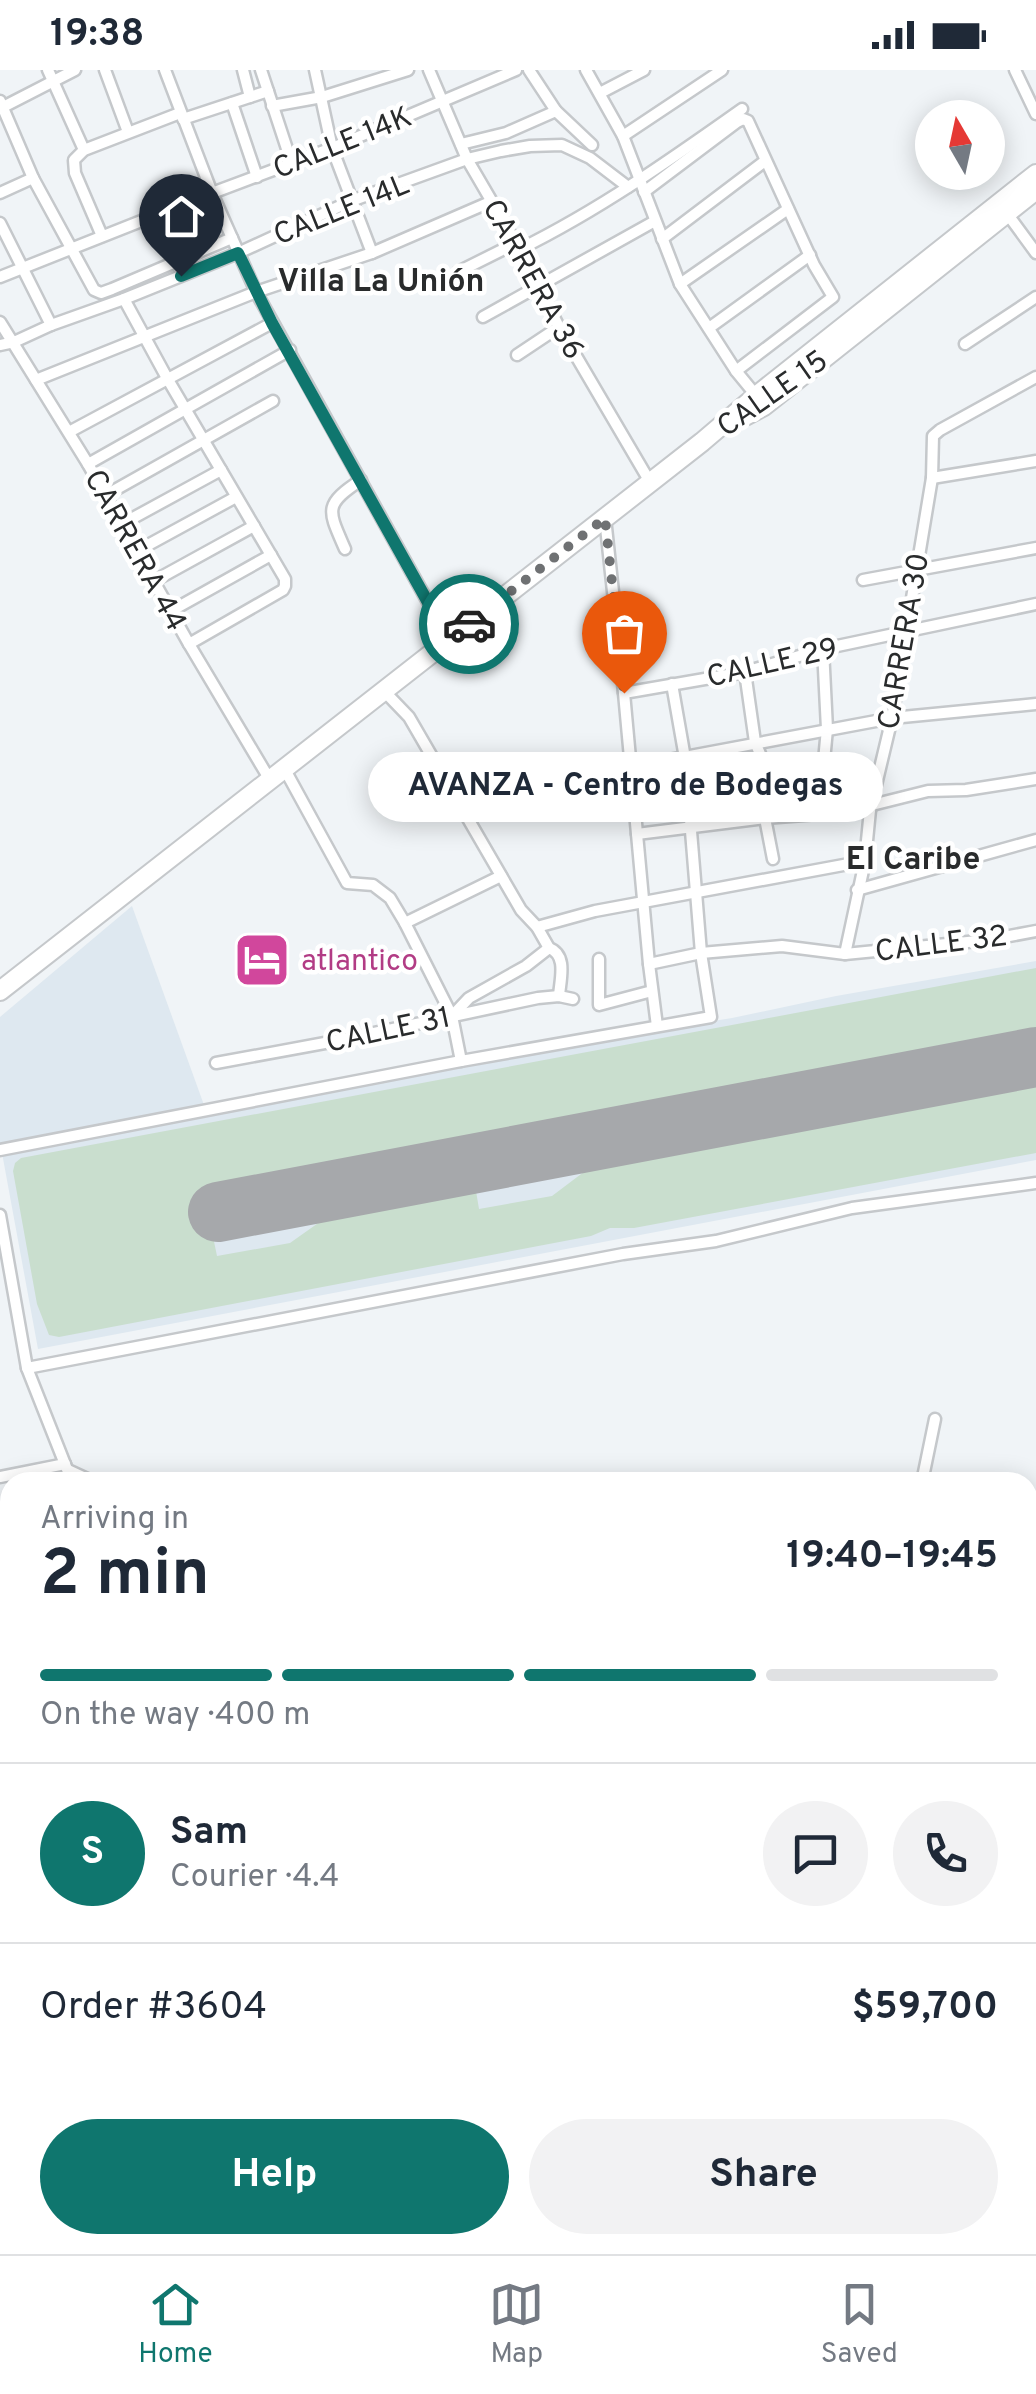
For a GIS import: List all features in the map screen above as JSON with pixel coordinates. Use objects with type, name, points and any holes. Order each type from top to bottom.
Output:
[{"type":"highway","name":"CALLE 15","points":[[0,991],[650,482],[760,401],[1002,208],[1036,174]]},
{"type":"highway","name":"CALLE 15","points":[[1002,208],[1036,190]]},
{"type":"street","points":[[75,70],[50,75],[1,105],[33,178],[94,290],[101,293],[140,279],[232,238]]},
{"type":"street","points":[[104,70],[128,132]]},
{"type":"street","points":[[164,70],[256,292],[449,640]]},
{"type":"street","points":[[243,70],[250,97]]},
{"type":"street","points":[[261,70],[292,164]]},
{"type":"street","points":[[315,70],[332,148],[372,253]]},
{"type":"street","points":[[272,106],[322,96],[408,70]]},
{"type":"street","name":"CARRERA 36","points":[[429,70],[467,160],[650,482]]},
{"type":"street","name":"CALLE 14K","points":[[0,277],[332,148],[516,70]]},
{"type":"street","points":[[528,70],[556,111],[592,146]]},
{"type":"street","points":[[586,70],[623,136],[680,284],[760,401]]},
{"type":"street","points":[[600,92],[644,70]]},
{"type":"street","points":[[623,136],[722,70]]},
{"type":"street","points":[[1029,70],[1017,74],[1036,114]]},
{"type":"street","points":[[50,75],[84,150]]},
{"type":"street","points":[[102,236],[75,173],[74,160],[84,150],[128,132],[268,92]]},
{"type":"street","points":[[232,103],[257,177]]},
{"type":"street","points":[[642,187],[742,109]]},
{"type":"street","points":[[462,144],[506,133],[556,111]]},
{"type":"street","points":[[458,272],[570,224],[628,187],[642,187],[743,119],[748,121],[814,265],[834,297],[736,370]]},
{"type":"street","name":"CALLE 14L","points":[[0,344],[14,342],[51,324],[238,253],[351,202],[467,160],[530,146],[562,146],[590,158],[628,187]]},
{"type":"street","points":[[662,239],[764,161]]},
{"type":"street","points":[[0,193],[33,178]]},
{"type":"street","points":[[36,380],[256,292],[372,253],[490,202]]},
{"type":"street","points":[[1002,208],[1036,252]]},
{"type":"street","points":[[680,284],[788,209]]},
{"type":"street","points":[[484,317],[655,221]]},
{"type":"street","points":[[0,223],[51,324]]},
{"type":"street","points":[[709,328],[810,254]]},
{"type":"street","points":[[964,344],[1036,297]]},
{"type":"street","points":[[124,298],[166,378],[285,579],[282,590],[190,644]]},
{"type":"street","name":"CARRERA 44","points":[[0,322],[88,464],[190,644],[347,883],[372,885],[390,898],[405,923]]},
{"type":"street","points":[[68,432],[272,323]]},
{"type":"street","points":[[518,355],[559,327]]},
{"type":"street","points":[[88,464],[290,350]]},
{"type":"street","name":"CARRERA 30","points":[[845,954],[865,861],[871,807],[892,718],[932,478],[933,436],[1036,377]]},
{"type":"street","points":[[106,495],[272,402]]},
{"type":"street","points":[[932,478],[1036,460]]},
{"type":"street","points":[[122,524],[220,470]]},
{"type":"street","points":[[345,550],[331,509],[336,496],[361,480]]},
{"type":"street","points":[[137,551],[236,496]]},
{"type":"street","points":[[605,518],[657,1026]]},
{"type":"street","points":[[154,581],[254,526]]},
{"type":"street","points":[[863,580],[1036,548]]},
{"type":"street","points":[[171,611],[270,555]]},
{"type":"street","name":"CALLE 29","points":[[624,693],[745,672],[823,649],[1036,604]]},
{"type":"street","points":[[819,814],[827,728],[823,649]]},
{"type":"street","points":[[745,672],[756,742],[763,760],[765,818],[772,859]]},
{"type":"street","points":[[0,1150],[711,1017],[700,953],[686,758],[672,684]]},
{"type":"street","points":[[384,690],[408,716],[521,910],[550,948],[560,954],[559,996]]},
{"type":"street","points":[[632,767],[827,728],[1036,704]]},
{"type":"street","points":[[637,834],[871,807],[928,791],[1036,780]]},
{"type":"street","points":[[857,890],[1036,840]]},
{"type":"street","points":[[537,927],[596,911],[865,861]]},
{"type":"street","points":[[461,1061],[452,1016],[405,923],[501,876]]},
{"type":"street","name":"CALLE 32","points":[[649,964],[700,953],[782,946],[845,954],[988,940],[1036,931]]},
{"type":"street","points":[[452,1016],[468,998],[550,948]]},
{"type":"street","points":[[599,959],[599,1006],[652,991]]},
{"type":"street","name":"CALLE 31","points":[[216,1062],[559,996],[573,999]]},
{"type":"street","points":[[27,1368],[605,1257],[716,1241],[852,1208],[1036,1183]]},
{"type":"street","points":[[0,1215],[27,1368],[69,1472]]},
{"type":"street","points":[[924,1472],[935,1418]]},
{"type":"street","points":[[34,1472],[67,1467],[76,1472]]},
{"type":"shaded area","points":[[132,906],[204,1105],[0,1143],[0,1017]]},
{"type":"shaded area","points":[[1036,961],[1036,1160],[38,1349],[2,1153]]},
{"type":"green space","points":[[1036,968],[1036,1035],[204,1193],[217,1256],[290,1243],[338,1209],[475,1185],[479,1209],[552,1196],[601,1159],[1036,1076],[1036,1153],[634,1228],[610,1228],[591,1236],[59,1337],[49,1335],[37,1304],[13,1171],[21,1158]]},
{"type":"runway","points":[[218,1212],[1036,1057]]},
{"type":"way so far","points":[[469,624],[605,518],[624,693]]},
{"type":"place","name":"AVANZA - Centro de Bodegas","points":[[624,693]]},
{"type":"place","name":"atlantico","points":[[262,960]]},
{"type":"district","name":"Villa La Unión","points":[[381,280]]},
{"type":"district","name":"El Caribe","points":[[913,858]]},
{"type":"route","points":[[181,276],[238,253],[272,323],[449,640],[469,624]]}]
